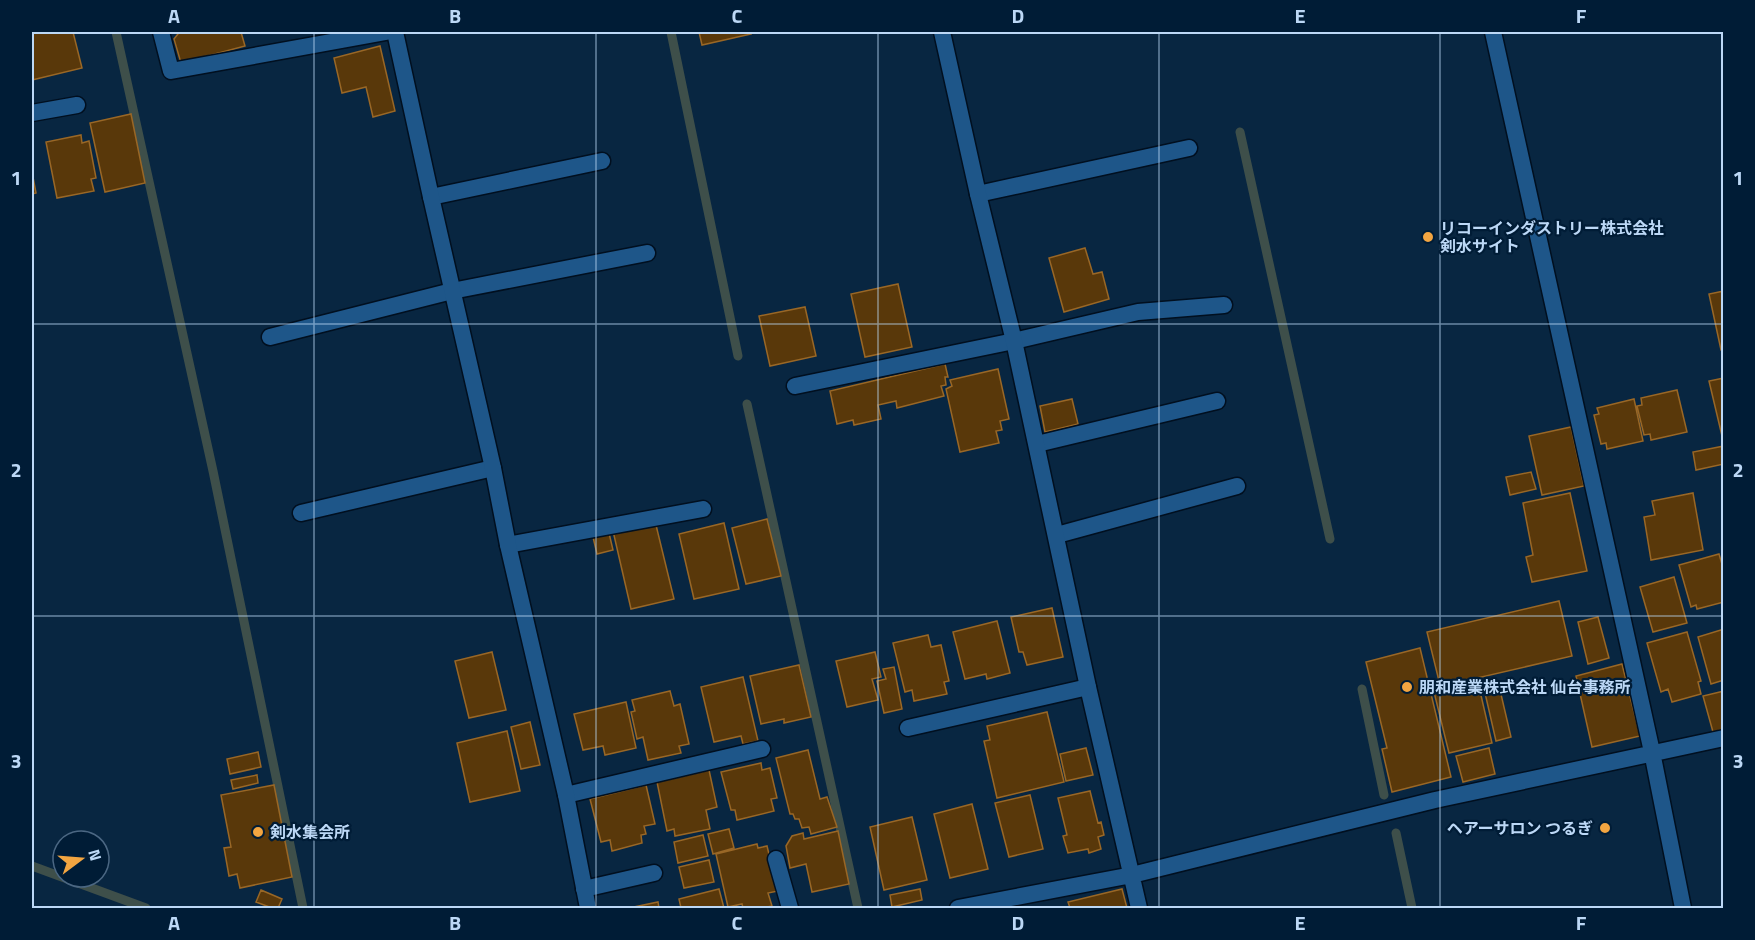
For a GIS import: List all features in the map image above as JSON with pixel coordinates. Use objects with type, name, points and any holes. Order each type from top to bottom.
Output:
[{"type":"street","points":[[161,32],[171,71],[386,32]]},
{"type":"street","points":[[395,32],[493,468],[508,545],[566,795],[588,909]]},
{"type":"street","points":[[942,32],[1014,341],[1088,687],[1139,909]]},
{"type":"street","points":[[1493,32],[1652,752],[1683,909]]},
{"type":"street","points":[[32,113],[77,105]]},
{"type":"street","points":[[978,194],[1189,148]]},
{"type":"street","points":[[431,197],[602,161]]},
{"type":"street","points":[[270,337],[452,291],[647,253]]},
{"type":"street","points":[[795,386],[1014,341],[1138,312],[1224,305]]},
{"type":"street","points":[[1037,444],[1216,401]]},
{"type":"street","points":[[301,513],[493,468]]},
{"type":"street","points":[[1057,535],[1237,486]]},
{"type":"street","points":[[508,545],[702,509]]},
{"type":"street","points":[[908,728],[1088,687]]},
{"type":"street","points":[[958,909],[1132,875],[1435,800],[1724,738]]},
{"type":"street","points":[[566,795],[762,749]]},
{"type":"street","points":[[777,859],[790,909]]},
{"type":"street","points":[[584,889],[654,873]]},
{"type":"building","points":[[32,32],[73,32],[82,68],[32,80]]},
{"type":"building","points":[[177,32],[241,32],[245,46],[181,63],[174,39]]},
{"type":"building","points":[[699,32],[750,32],[751,34],[702,45]]},
{"type":"building","points":[[380,46],[395,111],[373,117],[366,87],[342,93],[334,58]]},
{"type":"building","points":[[131,114],[145,183],[105,192],[90,123]]},
{"type":"building","points":[[81,135],[82,143],[89,141],[96,178],[91,179],[94,191],[57,198],[46,142]]},
{"type":"building","points":[[32,172],[36,193],[32,194]]},
{"type":"building","points":[[1085,248],[1093,274],[1102,272],[1109,299],[1064,312],[1049,258]]},
{"type":"building","points":[[898,284],[912,347],[865,357],[851,294]]},
{"type":"building","points":[[1724,291],[1724,350],[1721,350],[1709,294]]},
{"type":"building","points":[[805,307],[816,356],[770,366],[759,316]]},
{"type":"building","points":[[945,364],[948,377],[945,377],[946,385],[941,386],[944,396],[897,408],[896,401],[878,405],[881,419],[854,425],[853,420],[837,424],[830,391]]},
{"type":"building","points":[[998,369],[1009,419],[1000,421],[1002,430],[996,431],[999,443],[960,452],[946,389],[952,386],[950,380]]},
{"type":"building","points":[[1724,378],[1724,436],[1722,436],[1709,381]]},
{"type":"building","points":[[1677,390],[1687,432],[1651,440],[1650,434],[1644,435],[1637,406],[1642,405],[1641,398]]},
{"type":"building","points":[[1072,399],[1078,424],[1045,432],[1040,406]]},
{"type":"building","points":[[1634,399],[1643,441],[1607,449],[1606,443],[1601,444],[1594,415],[1599,414],[1597,408]]},
{"type":"building","points":[[1571,427],[1584,486],[1542,495],[1529,436]]},
{"type":"building","points":[[1724,446],[1724,464],[1696,470],[1693,452]]},
{"type":"building","points":[[1531,472],[1536,489],[1510,495],[1506,477]]},
{"type":"building","points":[[1570,493],[1587,571],[1532,582],[1526,557],[1533,555],[1523,503]]},
{"type":"building","points":[[1693,493],[1703,550],[1651,560],[1644,517],[1655,515],[1652,501]]},
{"type":"building","points":[[767,519],[781,576],[746,584],[732,528]]},
{"type":"building","points":[[655,521],[674,599],[631,609],[613,531]]},
{"type":"building","points":[[724,523],[739,589],[694,599],[679,534]]},
{"type":"building","points":[[609,533],[613,550],[597,554],[593,537]]},
{"type":"building","points":[[1719,554],[1724,571],[1724,602],[1697,609],[1696,605],[1691,607],[1679,565]]},
{"type":"building","points":[[1674,577],[1687,623],[1653,632],[1640,587]]},
{"type":"building","points":[[1559,601],[1572,656],[1477,678],[1492,743],[1449,753],[1433,688],[1440,685],[1427,632]]},
{"type":"building","points":[[1052,608],[1063,657],[1027,665],[1023,652],[1019,652],[1011,617]]},
{"type":"building","points":[[1598,617],[1609,658],[1588,664],[1578,622]]},
{"type":"building","points":[[997,621],[1010,673],[987,679],[986,674],[965,679],[953,632]]},
{"type":"building","points":[[1724,629],[1724,680],[1711,684],[1698,637]]},
{"type":"building","points":[[1687,632],[1701,681],[1698,682],[1701,694],[1672,702],[1668,689],[1661,692],[1647,643]]},
{"type":"building","points":[[928,635],[931,647],[941,645],[949,681],[944,682],[947,694],[914,701],[912,690],[905,692],[893,643]]},
{"type":"building","points":[[1420,648],[1451,777],[1392,792],[1382,749],[1387,748],[1366,662]]},
{"type":"building","points":[[492,652],[506,710],[469,718],[455,661]]},
{"type":"building","points":[[875,652],[881,677],[872,679],[878,700],[847,707],[836,661]]},
{"type":"building","points":[[1622,664],[1640,736],[1592,747],[1576,676]]},
{"type":"building","points":[[799,665],[811,717],[784,723],[784,719],[761,724],[750,676]]},
{"type":"building","points":[[894,667],[902,709],[884,713],[877,681],[886,679],[883,669]]},
{"type":"building","points":[[743,677],[758,741],[743,744],[741,736],[714,742],[701,687]]},
{"type":"building","points":[[1500,690],[1511,737],[1496,741],[1485,693]]},
{"type":"building","points":[[670,691],[674,706],[680,704],[689,744],[679,746],[681,753],[648,760],[643,737],[637,739],[631,712],[635,711],[632,700]]},
{"type":"building","points":[[1724,691],[1724,729],[1713,732],[1703,696]]},
{"type":"building","points":[[626,702],[636,748],[605,755],[603,746],[583,750],[574,714]]},
{"type":"building","points":[[1047,712],[1064,782],[997,798],[984,741],[990,740],[987,726]]},
{"type":"building","points":[[530,722],[540,765],[521,769],[511,727]]},
{"type":"building","points":[[507,731],[520,791],[470,802],[457,743]]},
{"type":"building","points":[[1086,748],[1093,775],[1066,781],[1060,754]]},
{"type":"building","points":[[1489,748],[1495,774],[1463,782],[1456,756]]},
{"type":"building","points":[[808,750],[820,799],[827,797],[837,827],[811,834],[809,827],[802,828],[799,819],[795,819],[793,814],[790,814],[776,758]]},
{"type":"building","points":[[258,752],[261,767],[230,774],[227,759]]},
{"type":"building","points":[[761,763],[762,770],[770,768],[777,798],[771,799],[774,811],[737,820],[735,810],[731,810],[721,772]]},
{"type":"building","points":[[709,770],[717,807],[706,810],[710,829],[675,836],[674,829],[667,831],[657,782]]},
{"type":"building","points":[[257,775],[258,783],[233,789],[231,780]]},
{"type":"building","points":[[274,785],[292,877],[240,888],[237,874],[229,876],[224,848],[231,847],[221,795]]},
{"type":"building","points":[[646,785],[655,824],[644,826],[646,834],[641,835],[642,843],[612,851],[610,840],[601,842],[590,799]]},
{"type":"building","points":[[1090,791],[1098,823],[1101,822],[1104,835],[1098,837],[1101,849],[1089,853],[1088,849],[1068,853],[1063,836],[1067,835],[1058,798]]},
{"type":"building","points":[[1030,795],[1043,849],[1009,857],[995,803]]},
{"type":"building","points":[[972,804],[988,869],[950,878],[934,814]]},
{"type":"building","points":[[912,817],[927,880],[884,890],[870,827]]},
{"type":"building","points":[[729,829],[734,848],[713,854],[708,834]]},
{"type":"building","points":[[838,831],[849,884],[812,892],[806,864],[790,868],[786,846],[792,836],[803,833],[804,839]]},
{"type":"building","points":[[703,835],[708,856],[678,863],[674,842]]},
{"type":"building","points":[[757,844],[758,848],[767,846],[778,891],[768,893],[772,906],[743,908],[742,904],[728,907],[716,854]]},
{"type":"building","points":[[709,860],[714,882],[684,888],[679,867]]},
{"type":"building","points":[[719,889],[724,908],[681,908],[679,899]]},
{"type":"building","points":[[920,889],[922,900],[892,907],[890,895]]},
{"type":"building","points":[[1122,889],[1127,908],[1070,908],[1068,902]]},
{"type":"building","points":[[261,890],[282,899],[278,908],[256,902]]},
{"type":"building","points":[[658,902],[659,908],[629,908]]},
{"type":"waterway","points":[[116,32],[213,471],[303,908]]},
{"type":"waterway","points":[[671,32],[738,356]]},
{"type":"waterway","points":[[1240,132],[1330,539]]},
{"type":"waterway","points":[[747,404],[858,908]]},
{"type":"waterway","points":[[1362,689],[1384,795]]},
{"type":"waterway","points":[[1396,833],[1412,908]]},
{"type":"waterway","points":[[32,866],[146,908]]},
{"type":"place","name":"リコーインダストリー株式会社 剣水サイト","points":[[1428,237]]},
{"type":"place","name":"朋和産業株式会社 仙台事務所","points":[[1407,687]]},
{"type":"place","name":"ヘアーサロン つるぎ","points":[[1605,828]]},
{"type":"place","name":"剣水集会所","points":[[258,832]]}]
